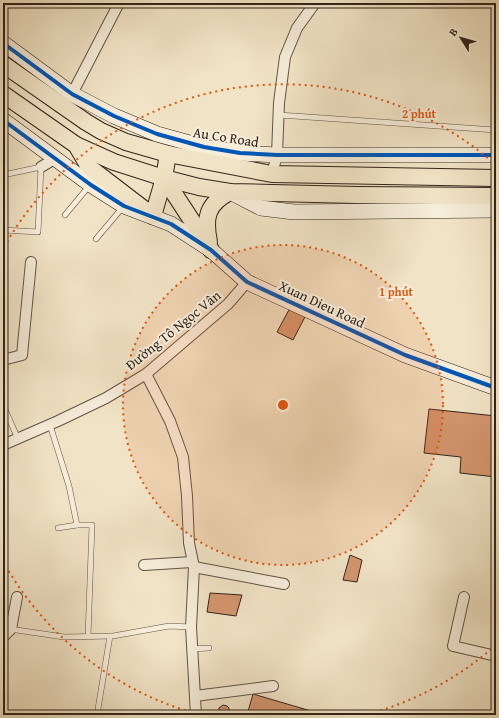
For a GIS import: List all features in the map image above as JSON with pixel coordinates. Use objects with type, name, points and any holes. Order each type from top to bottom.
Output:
[{"type":"main road","name":"Au Co Road","points":[[3,64],[101,131],[126,142],[168,154],[272,174],[496,178]]},
{"type":"main road","points":[[3,94],[76,145],[114,162],[164,178],[199,187],[230,192],[496,196]]},
{"type":"main road","points":[[76,145],[89,166],[153,216],[164,178],[168,154]]},
{"type":"main road","points":[[164,178],[211,250]]},
{"type":"main road","points":[[211,250],[206,229],[206,219],[215,202],[230,192]]},
{"type":"street","points":[[72,94],[119,3]]},
{"type":"street","points":[[272,174],[277,155],[281,79],[285,57],[297,28],[315,3]]},
{"type":"street","name":"Au Co Road","points":[[3,43],[72,94],[114,116],[157,134],[204,147],[240,153],[277,155],[496,155]]},
{"type":"street","points":[[3,120],[91,185],[124,206],[153,216]]},
{"type":"street","points":[[41,167],[56,158]]},
{"type":"street","points":[[230,192],[261,208],[294,212],[496,210]]},
{"type":"street","name":"Xuan Dieu Road","points":[[153,216],[171,224],[211,250],[247,282],[405,355],[496,388]]},
{"type":"street","points":[[3,360],[22,355],[32,262]]},
{"type":"street","name":"Đường Tô Ngọc Vân","points":[[3,445],[106,398],[146,374],[228,304],[247,282]]},
{"type":"street","points":[[146,374],[170,421],[183,457],[187,496],[189,543],[193,564],[191,627],[196,715]]},
{"type":"street","points":[[144,565],[193,564],[284,584]]},
{"type":"street","points":[[3,637],[17,597]]},
{"type":"street","points":[[464,597],[453,646],[496,656]]},
{"type":"street","points":[[195,696],[273,686]]},
{"type":"lane","points":[[279,115],[496,130]]},
{"type":"lane","points":[[3,175],[41,167],[38,232],[3,230]]},
{"type":"lane","points":[[65,215],[91,185]]},
{"type":"lane","points":[[96,239],[124,206]]},
{"type":"lane","points":[[3,405],[18,439]]},
{"type":"lane","points":[[50,424],[70,486],[77,525]]},
{"type":"lane","points":[[58,528],[77,525],[92,525],[88,636]]},
{"type":"lane","points":[[7,628],[64,637],[110,636],[169,626],[191,627]]},
{"type":"lane","points":[[96,715],[110,636]]},
{"type":"lane","points":[[192,649],[209,648]]},
{"type":"building","points":[[291,306],[307,313],[293,340],[277,332]]},
{"type":"building","points":[[429,409],[496,416],[496,477],[460,473],[461,457],[424,453]]},
{"type":"building","points":[[350,555],[362,560],[357,582],[343,580]]},
{"type":"building","points":[[210,593],[242,595],[236,616],[207,612]]},
{"type":"building","points":[[253,694],[311,711],[310,715],[247,715]]},
{"type":"building","points":[[223,705],[229,708],[229,715],[218,715],[219,708]]},
{"type":"cycle path","points":[[3,43],[72,94],[114,116],[157,134],[204,147],[240,153],[277,155],[496,155]]},
{"type":"cycle path","points":[[3,120],[91,185],[124,206],[171,224],[211,250],[247,282],[405,355],[496,388]]}]
